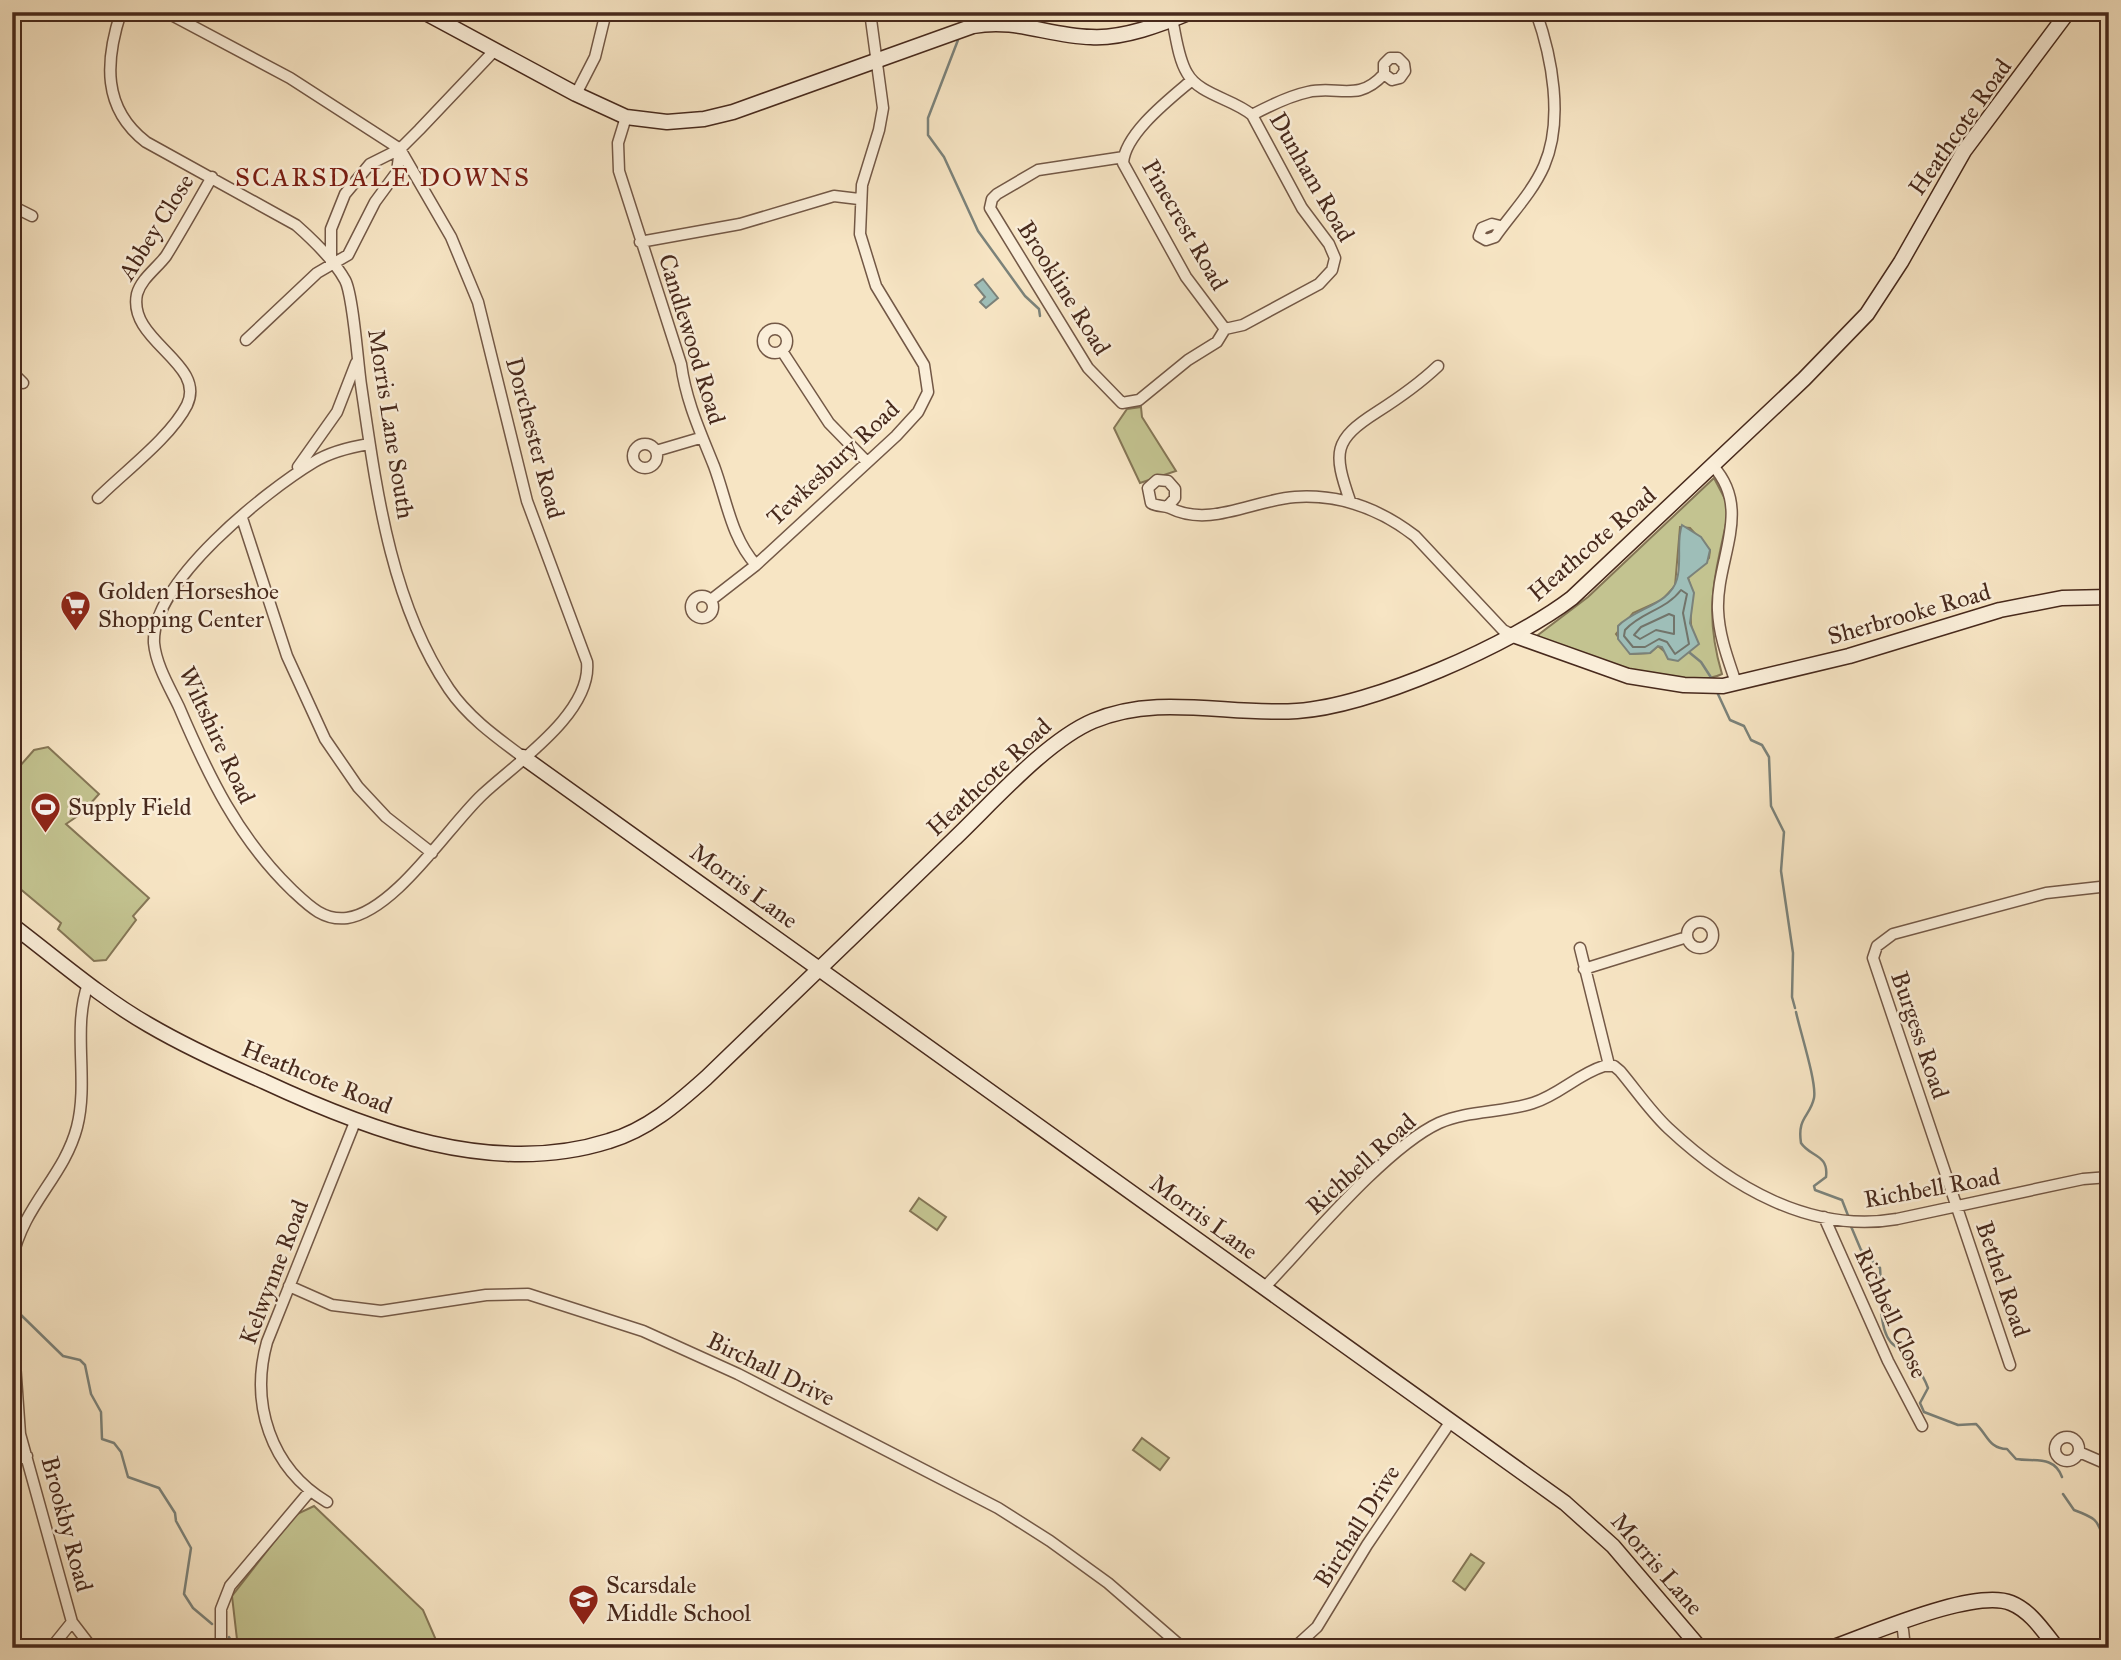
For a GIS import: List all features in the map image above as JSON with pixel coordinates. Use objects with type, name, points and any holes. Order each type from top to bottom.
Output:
[{"type":"street","name":"Morris Lane South","points":[[121,12],[109,71],[113,102],[131,131],[146,142],[296,225],[346,282],[369,444],[391,553],[434,662],[460,703],[480,724],[523,757],[656,851]]},
{"type":"street","name":"Dorchester Road","points":[[166,12],[290,78],[400,149],[452,237],[478,302],[527,501],[587,662],[587,680],[574,707],[479,798],[432,853],[390,894],[348,918]]},
{"type":"street","points":[[424,12],[576,94],[626,117],[681,123],[721,116],[973,26],[1006,17],[1092,37],[1122,34],[1162,18],[1191,12]]},
{"type":"street","points":[[576,94],[595,57],[606,12]]},
{"type":"street","name":"Tewkesbury Road","points":[[711,600],[755,565],[867,462],[918,412],[928,392],[924,365],[868,268],[860,234],[859,199],[882,117],[883,96],[870,12]]},
{"type":"street","points":[[1500,226],[1530,191],[1550,150],[1552,76],[1536,12]]},
{"type":"street","name":"Heathcote Road","points":[[12,925],[88,984],[148,1025],[218,1061],[355,1122],[460,1148],[510,1154],[556,1152],[611,1141],[644,1125],[686,1096],[1071,732],[1118,713],[1170,706],[1295,711],[1344,704],[1389,689],[1513,635],[1550,615],[1572,598],[1828,356],[1867,314],[1901,262],[1964,151],[2068,12]]},
{"type":"street","points":[[1162,18],[1192,80]]},
{"type":"street","points":[[331,263],[331,229],[345,194],[370,164],[400,149],[494,51]]},
{"type":"street","points":[[1252,115],[1311,91],[1349,93],[1359,90],[1376,83],[1384,74]]},
{"type":"street","name":"Dunham Road","points":[[1192,80],[1244,107],[1252,115],[1302,208],[1329,244],[1335,258],[1332,270],[1318,284],[1243,325],[1226,329]]},
{"type":"street","name":"Pinecrest Road","points":[[1192,80],[1160,106],[1124,157],[1126,170],[1186,277],[1226,329]]},
{"type":"street","name":"Candlewood Road","points":[[626,117],[618,143],[619,171],[681,364],[684,390],[700,438],[714,466],[739,543],[755,565]]},
{"type":"street","points":[[246,340],[331,263],[348,256],[375,202],[397,172],[400,149]]},
{"type":"street","name":"Brookline Road","points":[[1124,157],[1038,170],[997,194],[992,199],[990,208],[1088,368],[1122,403],[1139,400],[1188,360],[1217,342],[1226,329]]},
{"type":"street","name":"Abbey Close","points":[[98,498],[178,418],[189,398],[186,375],[145,329],[139,314],[137,295],[141,285],[164,258],[212,177]]},
{"type":"street","points":[[640,242],[740,224],[835,196],[859,199]]},
{"type":"street","points":[[12,206],[32,216]]},
{"type":"street","points":[[782,352],[829,423],[867,462]]},
{"type":"street","name":"Wiltshire Road","points":[[285,482],[307,459],[337,412],[357,359]]},
{"type":"street","points":[[1350,501],[1339,457],[1343,439],[1356,424],[1419,384],[1438,366]]},
{"type":"street","points":[[12,372],[23,383]]},
{"type":"street","points":[[656,451],[700,438]]},
{"type":"street","name":"Wiltshire Road","points":[[348,918],[327,917],[317,912],[255,850],[216,790],[155,650],[157,622],[167,599],[214,540],[314,461],[369,444]]},
{"type":"street","points":[[1713,466],[1724,482],[1733,506],[1717,607],[1723,646],[1723,685]]},
{"type":"street","name":"Sherbrooke Road","points":[[1168,506],[1175,512],[1193,516],[1295,497],[1350,501],[1399,524],[1415,536],[1503,631],[1628,677],[1723,685],[1849,656],[2000,610],[2062,598],[2109,597]]},
{"type":"street","points":[[242,518],[287,656],[325,739],[358,787],[386,817],[432,853]]},
{"type":"street","name":"Morris Lane","points":[[656,851],[1592,1524],[1700,1648]]},
{"type":"street","name":"Burgess Road","points":[[1956,1208],[1877,977],[1873,958],[1877,946],[1892,934],[2026,898],[2109,886]]},
{"type":"street","points":[[1584,969],[1687,937]]},
{"type":"street","points":[[1580,948],[1609,1065]]},
{"type":"street","points":[[12,1260],[25,1218],[66,1156],[76,1132],[83,1084],[82,1001],[88,984]]},
{"type":"street","name":"Richbell Road","points":[[1264,1288],[1382,1167],[1433,1126],[1452,1118],[1504,1111],[1534,1103],[1596,1068],[1609,1065],[1620,1071],[1668,1128],[1731,1179],[1774,1202],[1824,1217],[1851,1223],[1956,1208],[2083,1179],[2109,1177]]},
{"type":"street","name":"Kelwynne Road","points":[[327,1502],[301,1483],[274,1445],[267,1428],[261,1396],[260,1367],[289,1286],[355,1122]]},
{"type":"street","name":"Bethel Road","points":[[1956,1208],[2010,1365]]},
{"type":"street","name":"Richbell Close","points":[[1824,1217],[1888,1361],[1922,1426]]},
{"type":"street","name":"Birchall Drive","points":[[289,1286],[332,1305],[381,1311],[486,1295],[528,1294],[643,1331],[767,1388],[998,1508],[1061,1548],[1108,1583],[1183,1648]]},
{"type":"street","name":"Brookby Road","points":[[12,1321],[20,1434],[72,1622],[51,1648]]},
{"type":"street","name":"Birchall Drive","points":[[1294,1648],[1317,1628],[1367,1545],[1451,1421]]},
{"type":"street","points":[[2079,1452],[2109,1465]]},
{"type":"street","points":[[12,1459],[27,1456]]},
{"type":"street","points":[[221,1648],[221,1609],[230,1586],[310,1491]]},
{"type":"street","points":[[1831,1648],[1951,1606],[1994,1599],[2011,1603],[2029,1615],[2057,1648]]},
{"type":"street","points":[[72,1622],[92,1648]]},
{"type":"street","points":[[1899,1624],[1903,1630],[1905,1648]]},
{"type":"green space","points":[[1141,407],[1142,417],[1176,471],[1140,483],[1114,428],[1127,409]]},
{"type":"green space","points":[[1714,478],[1726,501],[1728,514],[1715,575],[1712,612],[1716,651],[1722,674],[1705,679],[1658,676],[1606,663],[1542,641],[1538,635],[1588,597]],"holes":[[[1680,527],[1690,528],[1710,550],[1709,558],[1688,578],[1692,593],[1692,630],[1665,652],[1658,646],[1650,653],[1631,654],[1616,634],[1633,613],[1662,600],[1675,586]]]},
{"type":"green space","name":"Supply Field","points":[[48,747],[99,794],[82,813],[66,824],[149,898],[133,916],[136,920],[106,960],[94,961],[58,929],[61,923],[12,882],[12,775],[34,750]]},
{"type":"green space","points":[[919,1198],[946,1217],[937,1230],[910,1211]]},
{"type":"green space","points":[[1142,1438],[1169,1458],[1160,1470],[1133,1450]]},
{"type":"green space","points":[[314,1506],[423,1610],[436,1640],[433,1648],[238,1648],[232,1596],[295,1515]]},
{"type":"green space","points":[[1471,1554],[1484,1563],[1465,1590],[1453,1581]]},
{"type":"water","points":[[983,279],[998,298],[986,308],[980,302],[985,297],[975,285]]},
{"type":"water","points":[[1682,525],[1701,537],[1710,550],[1707,563],[1688,578],[1694,593],[1690,623],[1699,644],[1678,661],[1668,659],[1662,647],[1658,646],[1650,653],[1630,654],[1618,639],[1618,626],[1660,601],[1673,588],[1678,572]]},
{"type":"waterway","points":[[958,40],[928,118],[928,135],[944,157],[978,231],[1025,296],[1039,309],[1040,316]]},
{"type":"waterway","points":[[1690,653],[1701,662],[1712,679]]},
{"type":"waterway","points":[[1717,692],[1730,720],[1744,726],[1751,740],[1762,745],[1769,757],[1771,806],[1784,832],[1781,871],[1793,953],[1792,997],[1795,1008]]},
{"type":"waterway","points":[[1796,1012],[1814,1091],[1812,1104],[1802,1122],[1801,1143],[1825,1164],[1826,1177],[1814,1186],[1815,1190],[1842,1200],[1849,1218]]},
{"type":"waterway","points":[[1850,1224],[1861,1250],[1880,1268],[1882,1321],[1889,1340],[1914,1364],[1928,1388],[1920,1403],[1924,1412],[1958,1425],[1976,1424],[1992,1444],[2007,1449],[2016,1459],[2049,1462],[2062,1477]]},
{"type":"waterway","points":[[20,1314],[63,1356],[80,1360],[85,1365],[91,1394],[101,1412],[102,1439],[114,1443],[121,1452],[128,1477],[159,1488],[175,1513],[176,1521],[191,1548],[184,1594],[193,1608],[212,1624]]},
{"type":"waterway","points":[[2063,1494],[2074,1510],[2095,1520],[2109,1550]]},
{"type":"waterway","points":[[229,1637],[235,1648]]},
{"type":"place","name":"Golden Horseshoe Shopping Center","points":[[75,632]]},
{"type":"place","name":"Supply Field","points":[[45,834]]},
{"type":"place","name":"Scarsdale Middle School","points":[[583,1626]]},
{"type":"district","name":"SCARSDALE DOWNS","points":[[383,177]]}]
